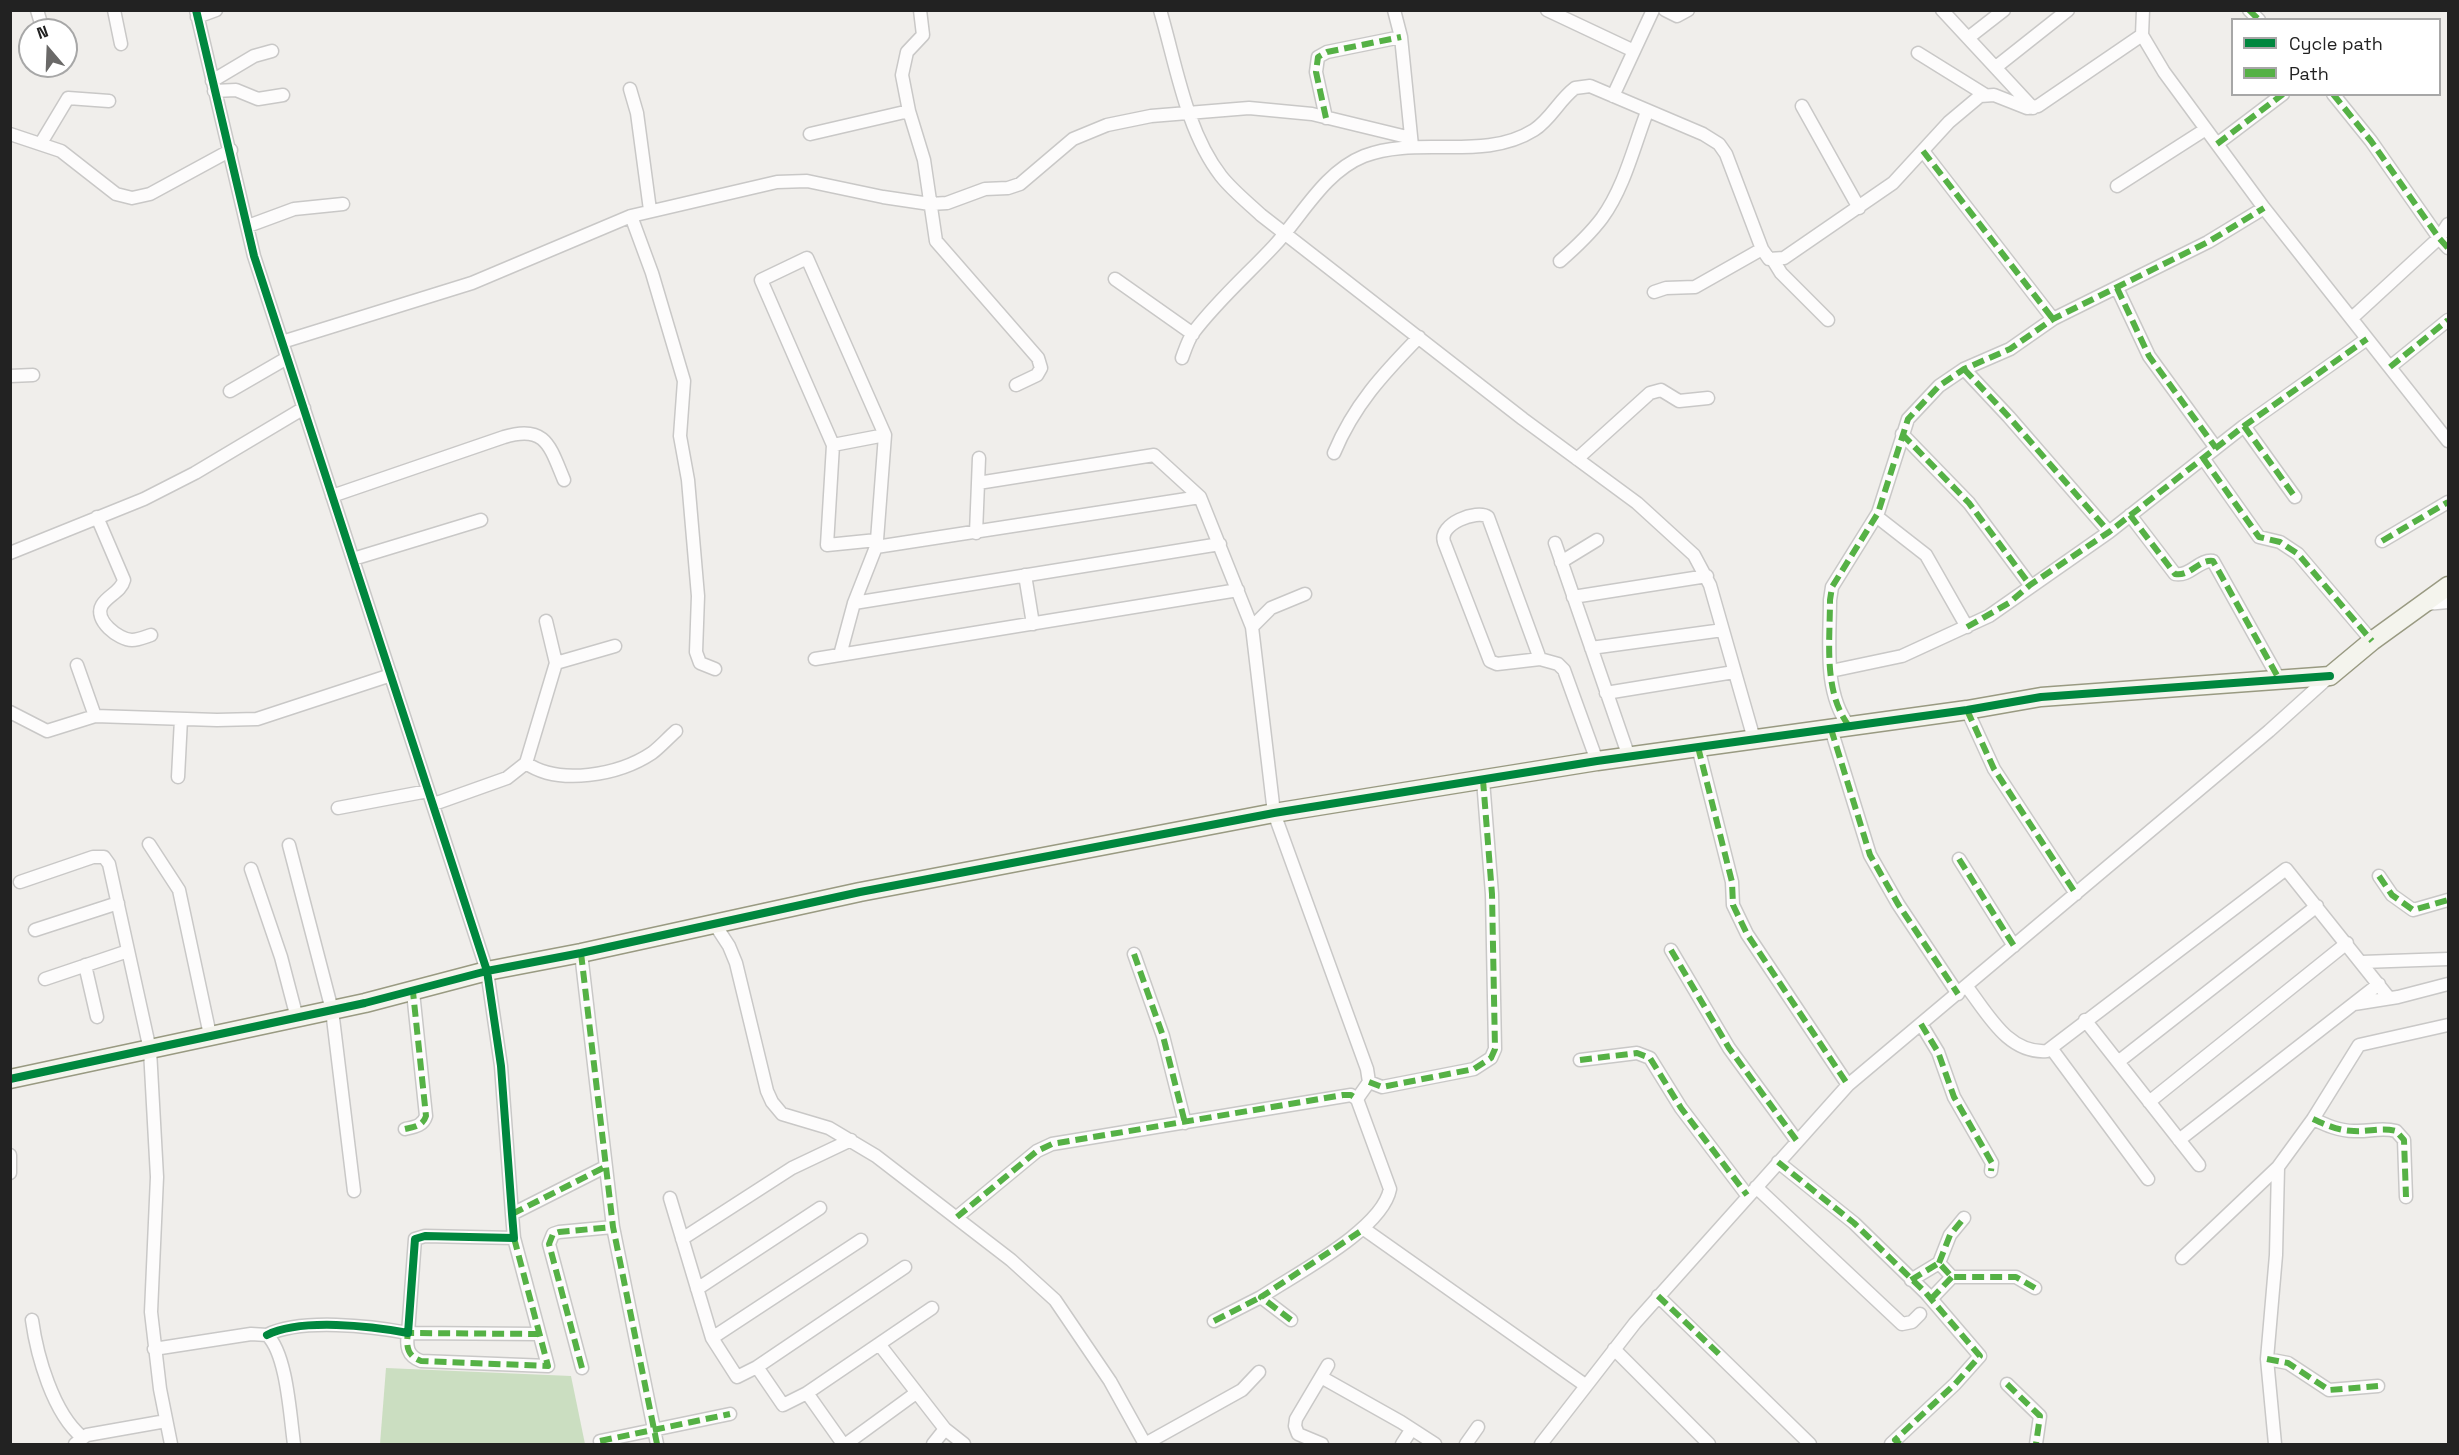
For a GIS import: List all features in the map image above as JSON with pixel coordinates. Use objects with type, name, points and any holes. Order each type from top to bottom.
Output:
[{"type":"street","points":[[114,10],[121,44]]},
{"type":"street","points":[[216,10],[196,14],[231,150],[254,256],[434,804],[486,971],[501,1066],[514,1238],[548,1366],[420,1361],[411,1355],[408,1350],[408,1333],[415,1239],[425,1236],[514,1238]]},
{"type":"street","points":[[920,10],[923,35],[907,52],[902,66],[909,111],[924,160],[936,241],[1038,358],[1041,368],[1037,375],[1016,384]]},
{"type":"street","points":[[1160,10],[1190,113],[1210,159],[1221,175],[1254,208],[1666,527],[1694,555],[1707,576],[1754,739]]},
{"type":"street","points":[[1394,10],[1401,37],[1412,142]]},
{"type":"street","points":[[1547,10],[1634,51]]},
{"type":"street","points":[[1613,96],[1653,10]]},
{"type":"street","points":[[1665,10],[1677,16],[1688,10]]},
{"type":"street","points":[[1942,10],[2033,108]]},
{"type":"street","points":[[1968,38],[2004,10]]},
{"type":"street","points":[[1996,67],[2068,10]]},
{"type":"street","points":[[2143,10],[2142,35],[2163,72],[2264,208],[2448,441]]},
{"type":"street","points":[[1918,53],[1984,94],[2033,108],[2043,104],[2088,70],[2142,35]]},
{"type":"street","points":[[1326,118],[1316,72],[1318,57],[1327,52],[1401,37]]},
{"type":"street","points":[[214,86],[254,56],[272,51]]},
{"type":"street","points":[[214,86],[236,90],[258,99],[283,95]]},
{"type":"street","points":[[282,342],[472,283],[631,216],[768,183],[793,181],[930,204],[947,203],[991,187],[1008,188],[1020,184],[1074,139],[1089,131],[1151,117],[1249,108],[1312,114],[1412,142],[1459,148],[1502,143],[1538,127],[1575,88],[1590,87],[1703,134],[1719,144],[1726,154],[1762,249],[1781,273],[1828,320]]},
{"type":"street","points":[[630,88],[637,113],[650,210]]},
{"type":"street","points":[[1773,260],[1784,258],[1893,183],[1949,122],[1984,94]]},
{"type":"street","points":[[2217,144],[2280,96]]},
{"type":"street","points":[[2335,96],[2371,141],[2448,248]]},
{"type":"street","points":[[41,143],[68,98],[109,101]]},
{"type":"street","points":[[1802,106],[1859,208]]},
{"type":"street","points":[[810,134],[909,111]]},
{"type":"street","points":[[1560,261],[1585,239],[1603,217],[1613,199],[1647,112]]},
{"type":"street","points":[[2117,186],[2206,129]]},
{"type":"street","points":[[10,134],[61,151],[81,164],[116,194],[132,198],[150,194],[231,150]]},
{"type":"street","points":[[1182,358],[1192,334],[1286,233],[1322,188],[1343,168],[1363,157],[1412,142]]},
{"type":"street","points":[[1923,151],[2054,319]]},
{"type":"street","points":[[248,226],[294,209],[343,204]]},
{"type":"street","points":[[2264,208],[2208,242],[2054,319],[2010,349],[1964,369],[1939,386],[1918,407],[1908,419],[1902,434],[1876,516],[1832,587],[1831,671],[1836,704],[1870,855],[1892,895],[1963,990],[2014,1044],[2041,1051],[2051,1048],[2282,870],[2290,872],[2389,998]]},
{"type":"street","points":[[631,216],[652,273],[684,381],[680,436],[688,480],[698,596],[696,652],[700,663],[715,669]]},
{"type":"street","points":[[2352,318],[2439,238],[2448,224]]},
{"type":"street","points":[[1654,292],[1666,288],[1695,287],[1762,249]]},
{"type":"street","points":[[840,656],[854,603],[877,543],[885,435],[807,258],[761,280],[833,445],[827,545],[877,543],[976,533],[1200,496]]},
{"type":"street","points":[[1115,279],[1192,334]]},
{"type":"street","points":[[2117,288],[2149,356],[2216,448]]},
{"type":"street","points":[[2390,367],[2448,320]]},
{"type":"street","points":[[1334,453],[1347,423],[1364,397],[1419,337]]},
{"type":"street","points":[[1831,671],[1902,656],[1967,627],[2009,603],[2030,585],[2109,532],[2244,426],[2367,339]]},
{"type":"street","points":[[230,391],[287,358]]},
{"type":"street","points":[[1964,369],[2109,532]]},
{"type":"street","points":[[10,376],[33,375]]},
{"type":"street","points":[[1577,459],[1650,393],[1658,390],[1666,392],[1678,401],[1708,398]]},
{"type":"street","points":[[10,553],[144,499],[195,473],[304,408]]},
{"type":"street","points":[[2244,426],[2295,497]]},
{"type":"street","points":[[332,495],[528,431],[542,437],[550,447],[564,480]]},
{"type":"street","points":[[1902,434],[1969,503],[2030,585]]},
{"type":"street","points":[[833,445],[885,435]]},
{"type":"street","points":[[978,483],[1154,454],[1200,496],[1252,627],[1274,813],[1367,1069],[1369,1082],[1357,1100]]},
{"type":"street","points":[[976,533],[979,458]]},
{"type":"street","points":[[2204,458],[2259,537],[2280,542],[2298,554],[2372,641]]},
{"type":"street","points":[[2382,541],[2448,502]]},
{"type":"street","points":[[1540,659],[1488,517],[1481,514],[1468,517],[1444,530],[1442,535],[1444,542],[1490,661],[1497,664],[1540,659],[1558,664],[1564,670],[1597,761]]},
{"type":"street","points":[[2130,515],[2175,574],[2184,574],[2205,561],[2213,561],[2279,679]]},
{"type":"street","points":[[1876,516],[1926,555],[1967,627]]},
{"type":"street","points":[[97,517],[124,580],[120,588],[103,604],[101,616],[105,623],[120,636],[133,640],[151,635]]},
{"type":"street","points":[[353,560],[481,520]]},
{"type":"street","points":[[1561,562],[1597,540]]},
{"type":"street","points":[[1555,543],[1629,757]]},
{"type":"street","points":[[854,603],[1220,544]]},
{"type":"street","points":[[1025,575],[1033,624]]},
{"type":"street","points":[[1573,597],[1707,576]]},
{"type":"street","points":[[1541,1444],[1585,1385],[1658,1296],[1848,1085],[1963,990],[2372,641],[2448,586]]},
{"type":"street","points":[[815,659],[1238,590]]},
{"type":"street","points":[[1252,627],[1265,612],[1305,594]]},
{"type":"street","points":[[2426,604],[2448,602]]},
{"type":"street","points":[[434,804],[507,778],[526,763],[556,663],[546,621]]},
{"type":"street","points":[[1591,648],[1723,630]]},
{"type":"street","points":[[556,663],[615,646]]},
{"type":"street","points":[[77,665],[95,716]]},
{"type":"street","points":[[1606,693],[1734,672]]},
{"type":"street","points":[[10,712],[47,731],[95,716],[257,719],[391,675]]},
{"type":"street","points":[[10,1079],[297,1018],[413,992],[486,971],[581,953],[714,923],[1017,860],[1274,813],[1597,761],[1967,710],[2041,697],[2330,676]]},
{"type":"street","points":[[1967,710],[1994,769],[2076,894]]},
{"type":"street","points":[[178,777],[181,719]]},
{"type":"street","points":[[526,763],[540,773],[551,775],[614,770],[652,753],[676,731]]},
{"type":"street","points":[[1698,747],[1732,882],[1732,899],[1737,914],[1767,967],[1848,1085]]},
{"type":"street","points":[[1369,1082],[1382,1087],[1474,1069],[1491,1058],[1496,1049],[1492,894],[1483,780]]},
{"type":"street","points":[[338,808],[428,791]]},
{"type":"street","points":[[148,843],[179,890],[210,1035]]},
{"type":"street","points":[[289,845],[332,1010],[354,1191]]},
{"type":"street","points":[[20,882],[93,857],[104,857],[109,864],[150,1050],[156,1166],[151,1312],[154,1349],[171,1444]]},
{"type":"street","points":[[1959,859],[2014,946]]},
{"type":"street","points":[[251,869],[281,957],[297,1018]]},
{"type":"street","points":[[2379,876],[2392,895],[2413,910],[2448,900]]},
{"type":"street","points":[[35,930],[118,903]]},
{"type":"street","points":[[2118,1062],[2317,906]]},
{"type":"street","points":[[714,923],[729,946],[736,963],[772,1102],[782,1114],[829,1128],[851,1140],[957,1217],[1055,1300],[1110,1380],[1145,1444],[1242,1390],[1259,1372]]},
{"type":"street","points":[[2149,1102],[2347,943]]},
{"type":"street","points":[[1671,950],[1729,1047],[1797,1141]]},
{"type":"street","points":[[45,979],[128,951]]},
{"type":"street","points":[[581,953],[613,1227],[657,1444]]},
{"type":"street","points":[[1134,954],[1163,1036],[1185,1124]]},
{"type":"street","points":[[2362,962],[2448,959]]},
{"type":"street","points":[[85,965],[97,1017]]},
{"type":"street","points":[[2179,1140],[2379,984]]},
{"type":"street","points":[[2354,1004],[2448,984]]},
{"type":"street","points":[[405,1129],[425,1122],[426,1116],[413,992]]},
{"type":"street","points":[[2085,1020],[2199,1165]]},
{"type":"street","points":[[1922,1024],[1938,1052],[1954,1097],[1992,1163],[1991,1171]]},
{"type":"street","points":[[2182,1258],[2278,1167],[2313,1119],[2359,1045],[2448,1025]]},
{"type":"street","points":[[2051,1048],[2148,1179]]},
{"type":"street","points":[[1580,1060],[1637,1053],[1650,1058],[1681,1108],[1752,1191],[1902,1324],[1912,1322],[1920,1314]]},
{"type":"street","points":[[957,1217],[1046,1146],[1352,1095],[1357,1100],[1389,1189],[1387,1202],[1364,1229],[1261,1297],[1214,1321]]},
{"type":"street","points":[[2313,1119],[2332,1127],[2354,1131],[2384,1128],[2396,1131],[2404,1140],[2406,1197]]},
{"type":"street","points":[[682,1239],[792,1168],[851,1140]]},
{"type":"street","points":[[10,1155],[10,1173]]},
{"type":"street","points":[[1778,1162],[1854,1223],[1931,1299],[1980,1356],[1896,1443]]},
{"type":"street","points":[[512,1214],[605,1167]]},
{"type":"street","points":[[2275,1444],[2267,1359],[2276,1255],[2278,1167]]},
{"type":"street","points":[[670,1198],[712,1338],[734,1376],[741,1376],[757,1366],[905,1267]]},
{"type":"street","points":[[697,1289],[820,1208]]},
{"type":"street","points":[[1911,1280],[1939,1263],[1950,1235],[1964,1218]]},
{"type":"street","points":[[582,1368],[549,1244],[553,1234],[559,1232],[613,1227]]},
{"type":"street","points":[[1364,1229],[1585,1385]]},
{"type":"street","points":[[712,1338],[861,1240]]},
{"type":"street","points":[[1939,1263],[1952,1277]]},
{"type":"street","points":[[1931,1299],[1952,1277],[2016,1276],[2035,1288]]},
{"type":"street","points":[[1658,1296],[1810,1444]]},
{"type":"street","points":[[1261,1297],[1291,1320]]},
{"type":"street","points":[[757,1366],[783,1404],[807,1393],[932,1308]]},
{"type":"street","points":[[32,1320],[40,1361],[55,1397],[78,1441],[166,1421]]},
{"type":"street","points":[[154,1349],[251,1334],[267,1335],[276,1330],[309,1326],[408,1333],[539,1334]]},
{"type":"street","points":[[267,1335],[277,1351],[282,1371],[294,1444]]},
{"type":"street","points":[[879,1344],[945,1429],[964,1444]]},
{"type":"street","points":[[1614,1349],[1709,1444]]},
{"type":"street","points":[[2267,1359],[2288,1363],[2329,1390],[2378,1386]]},
{"type":"street","points":[[1322,1444],[1298,1434],[1294,1426],[1328,1365]]},
{"type":"street","points":[[1321,1377],[1435,1444]]},
{"type":"street","points":[[2007,1384],[2040,1416],[2036,1444]]},
{"type":"street","points":[[807,1393],[845,1444],[916,1393]]},
{"type":"street","points":[[600,1441],[654,1432],[730,1414]]},
{"type":"street","points":[[1466,1444],[1478,1427]]},
{"type":"street","points":[[933,1444],[945,1429]]},
{"type":"street","points":[[1402,1444],[1411,1430]]},
{"type":"green space","points":[[386,1368],[571,1376],[585,1444],[380,1444]]},
{"type":"marked path","points":[[2249,10],[2257,18]]},
{"type":"marked path","points":[[1326,118],[1316,72],[1318,57],[1327,52],[1401,37]]},
{"type":"marked path","points":[[2217,144],[2280,96]]},
{"type":"marked path","points":[[2335,96],[2371,141],[2448,248]]},
{"type":"marked path","points":[[1923,151],[2053,319]]},
{"type":"marked path","points":[[1849,726],[1835,698],[1830,666],[1832,587],[1878,513],[1908,419],[1939,386],[1964,369],[2010,349],[2053,319],[2208,242],[2264,208]]},
{"type":"marked path","points":[[2117,288],[2149,356],[2216,448]]},
{"type":"marked path","points":[[2390,367],[2448,320]]},
{"type":"marked path","points":[[1967,627],[2009,603],[2030,585],[2109,532],[2244,426],[2367,339]]},
{"type":"marked path","points":[[1964,369],[2109,532]]},
{"type":"marked path","points":[[2244,426],[2295,497]]},
{"type":"marked path","points":[[1902,434],[1969,503],[2030,585]]},
{"type":"marked path","points":[[2203,458],[2259,537],[2280,542],[2298,554],[2372,641]]},
{"type":"marked path","points":[[2382,541],[2448,502]]},
{"type":"marked path","points":[[2130,515],[2175,574],[2185,573],[2203,563],[2213,561],[2279,679]]},
{"type":"marked path","points":[[1967,710],[1994,769],[2076,894]]},
{"type":"marked path","points":[[1831,729],[1870,855],[1898,904],[1958,994]]},
{"type":"marked path","points":[[1698,747],[1732,882],[1733,905],[1747,934],[1848,1085]]},
{"type":"marked path","points":[[1369,1082],[1382,1087],[1474,1069],[1491,1058],[1495,1049],[1492,894],[1483,780]]},
{"type":"marked path","points":[[1959,859],[2014,946]]},
{"type":"marked path","points":[[2379,876],[2392,895],[2413,910],[2448,900]]},
{"type":"marked path","points":[[1671,950],[1729,1048],[1797,1141]]},
{"type":"marked path","points":[[581,953],[613,1227],[657,1444]]},
{"type":"marked path","points":[[1134,954],[1163,1036],[1185,1123]]},
{"type":"marked path","points":[[405,1129],[420,1124],[426,1116],[413,992]]},
{"type":"marked path","points":[[1921,1024],[1938,1052],[1954,1097],[1992,1163],[1991,1171]]},
{"type":"marked path","points":[[1580,1060],[1637,1053],[1650,1058],[1681,1108],[1747,1195]]},
{"type":"marked path","points":[[957,1217],[1037,1151],[1052,1144],[1343,1095],[1351,1095],[1357,1099]]},
{"type":"marked path","points":[[2313,1119],[2343,1130],[2396,1131],[2404,1140],[2406,1197]]},
{"type":"marked path","points":[[1778,1162],[1854,1223],[1926,1293],[1980,1356],[1955,1384],[1895,1440],[1900,1444]]},
{"type":"marked path","points":[[512,1214],[605,1167]]},
{"type":"marked path","points":[[1939,1263],[1950,1235],[1964,1218]]},
{"type":"marked path","points":[[582,1368],[549,1244],[553,1234],[559,1232],[613,1227]]},
{"type":"marked path","points":[[1291,1320],[1261,1297],[1364,1229]]},
{"type":"marked path","points":[[514,1238],[548,1366],[421,1361],[416,1359],[409,1350],[408,1333],[539,1334]]},
{"type":"marked path","points":[[1911,1280],[1939,1263],[1952,1277],[2016,1277],[2035,1288]]},
{"type":"marked path","points":[[1931,1299],[1952,1277]]},
{"type":"marked path","points":[[1658,1296],[1721,1356]]},
{"type":"marked path","points":[[1214,1321],[1261,1297]]},
{"type":"marked path","points":[[2267,1359],[2288,1363],[2329,1390],[2378,1386]]},
{"type":"marked path","points":[[2007,1384],[2040,1416],[2036,1444]]},
{"type":"marked path","points":[[600,1441],[730,1414]]},
{"type":"cycle path","points":[[196,10],[254,256],[487,971],[501,1066],[514,1238],[425,1236],[415,1239],[408,1333],[356,1326],[317,1325],[281,1330],[267,1335]]},
{"type":"cycle path","points":[[10,1079],[365,1003],[487,971],[581,953],[860,892],[1274,813],[1597,761],[1967,710],[2041,697],[2330,676]]}]
